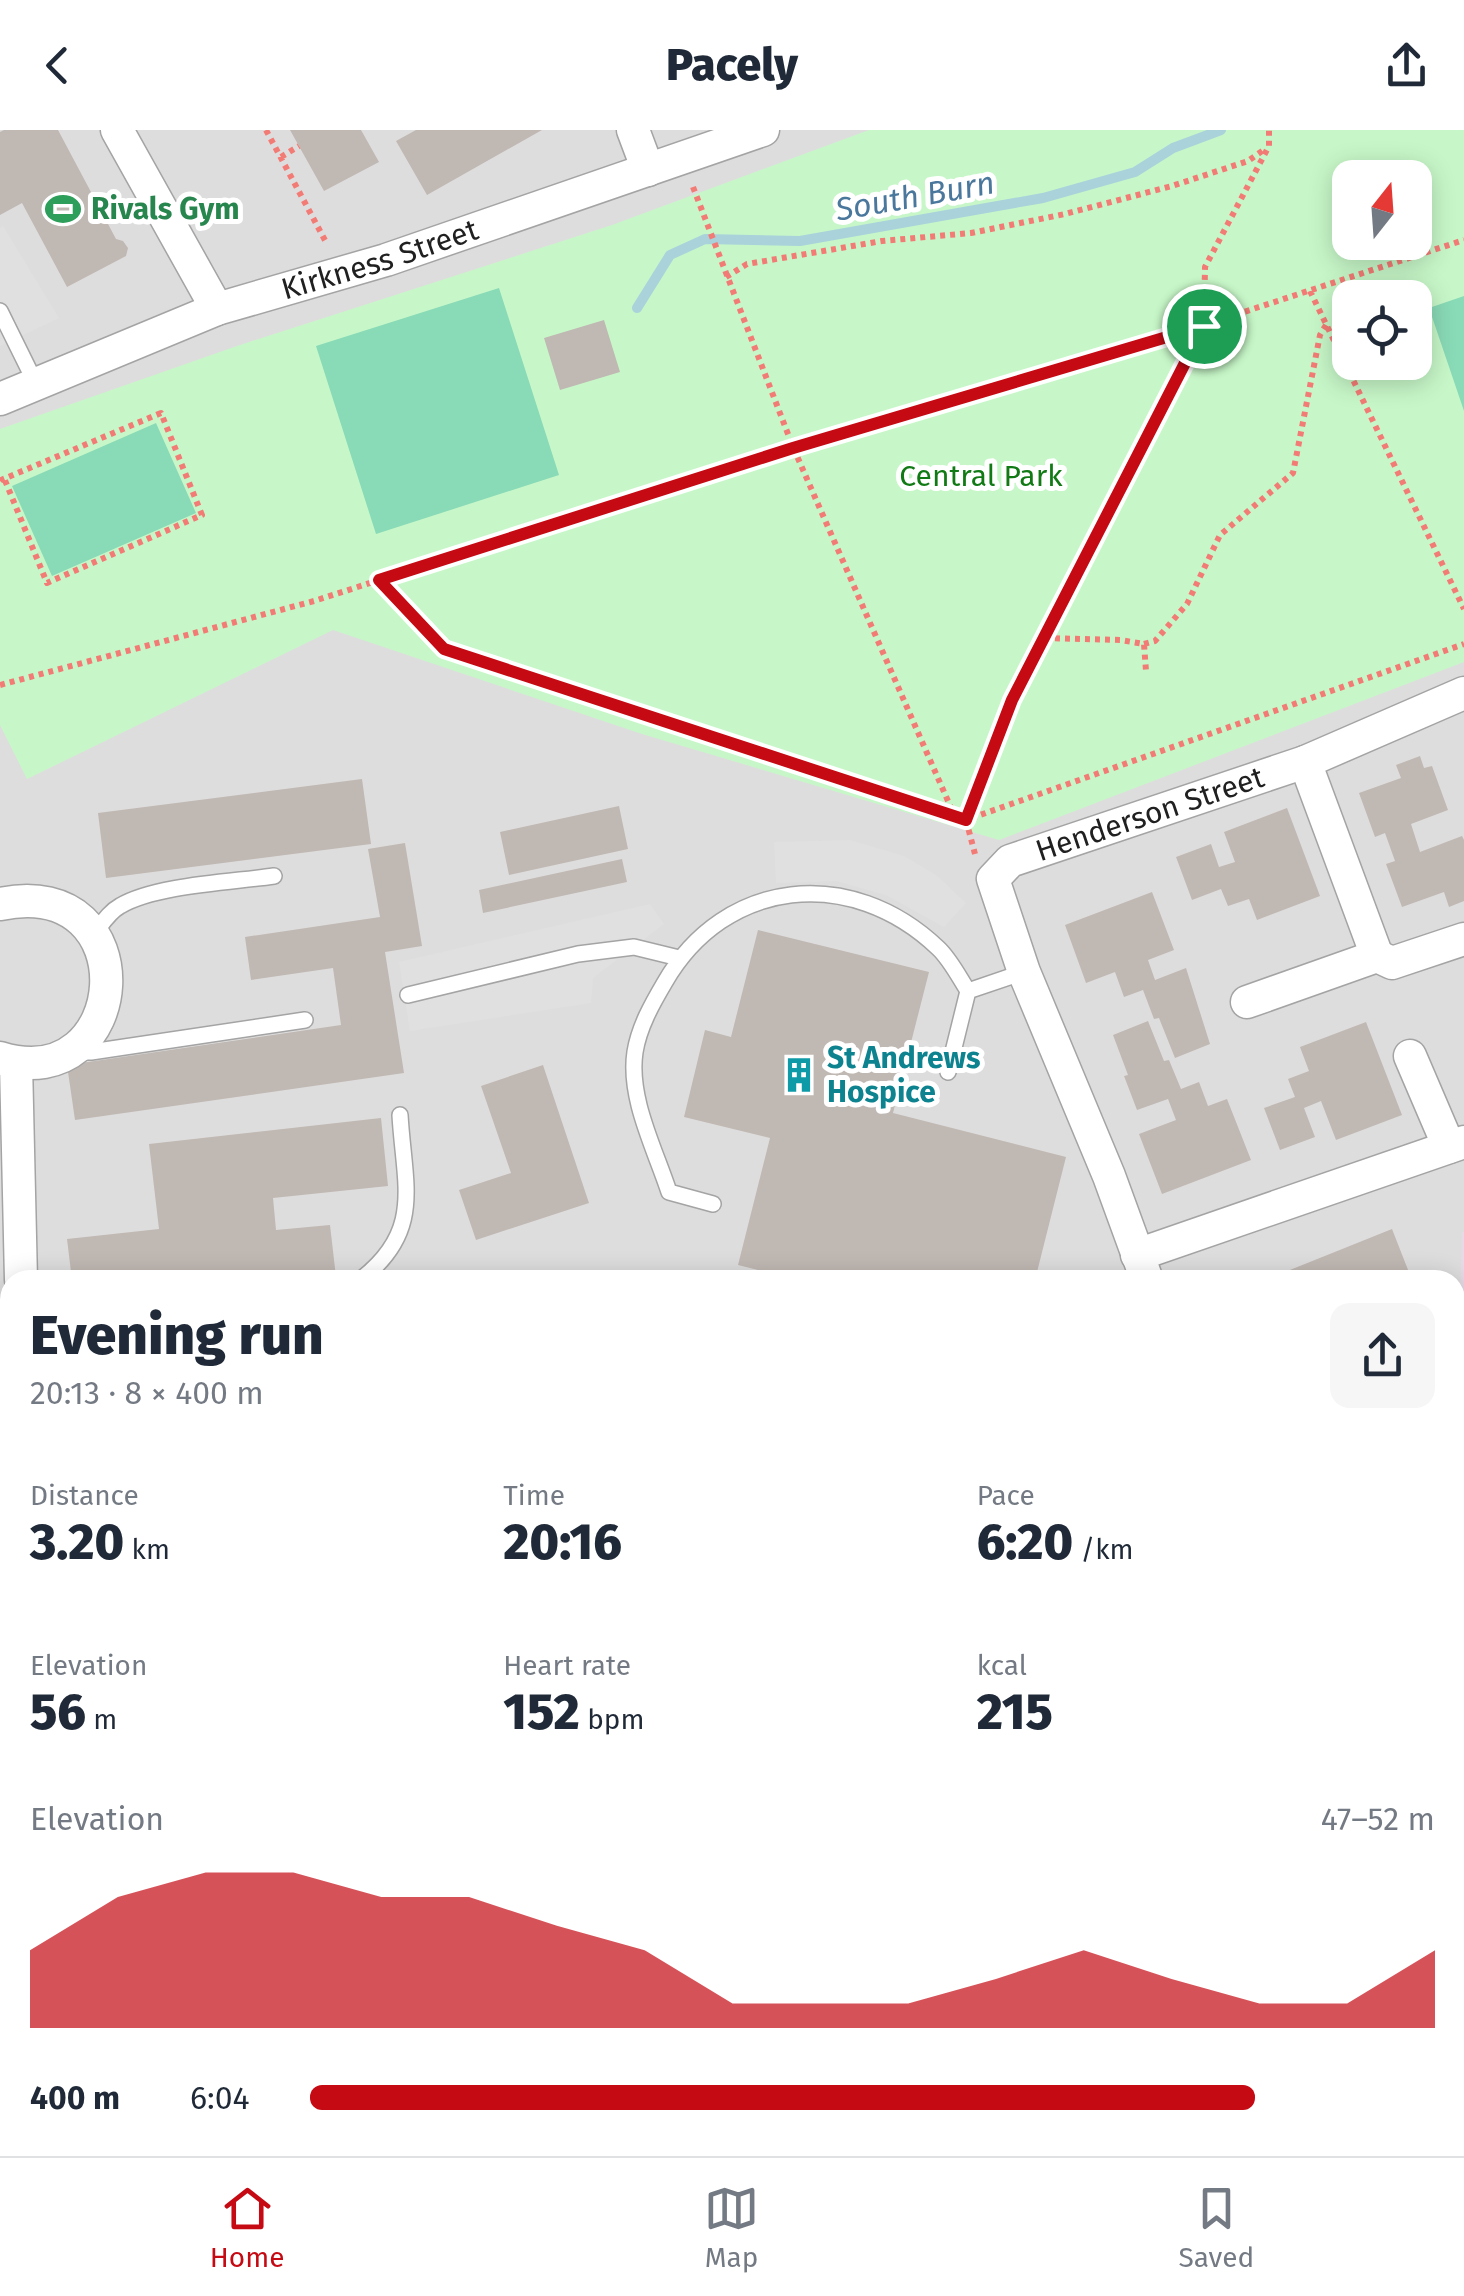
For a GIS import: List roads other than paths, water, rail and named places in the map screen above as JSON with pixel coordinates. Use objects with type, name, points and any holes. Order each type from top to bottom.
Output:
[{"type":"street","points":[[117,130],[217,309]]},
{"type":"street","points":[[632,130],[648,170]]},
{"type":"street","name":"Kirkness Street","points":[[0,399],[217,309],[341,273],[763,130]]},
{"type":"street","name":"Henderson Street","points":[[1024,972],[993,880],[1010,861],[1305,762],[1464,692]]},
{"type":"street","points":[[1305,762],[1377,956]]},
{"type":"street","points":[[0,904],[24,899],[51,903],[75,915],[94,934],[106,959],[109,986],[103,1012],[90,1034],[69,1052],[44,1062],[8,1060],[20,1270]]},
{"type":"street","points":[[1246,1002],[1377,956],[1392,963],[1464,939]]},
{"type":"street","points":[[1024,972],[1109,1176],[1142,1268],[1456,1145],[1410,1056]]},
{"type":"lane","points":[[0,311],[36,384]]},
{"type":"lane","points":[[94,934],[110,913],[123,904],[156,893],[274,876]]},
{"type":"lane","points":[[714,1204],[669,1192],[636,1090],[635,1053],[647,1012],[679,958],[714,923],[773,896],[828,892],[878,907],[912,926],[941,950],[968,992],[948,1072]]},
{"type":"lane","points":[[408,996],[578,954],[634,947],[679,958]]},
{"type":"lane","points":[[968,992],[1024,972]]},
{"type":"lane","points":[[69,1052],[305,1020]]},
{"type":"lane","points":[[373,1270],[389,1253],[406,1216],[400,1115]]},
{"type":"waterway","name":"South Burn","points":[[637,308],[670,255],[705,239],[800,241],[1043,198],[1135,172],[1173,148],[1221,130]]},
{"type":"place","name":"Rivals Gym","points":[[63,209]]},
{"type":"place","name":"St Andrews Hospice","points":[[799,1075]]},
{"type":"park label","name":"Central Park","points":[[981,476]]}]
